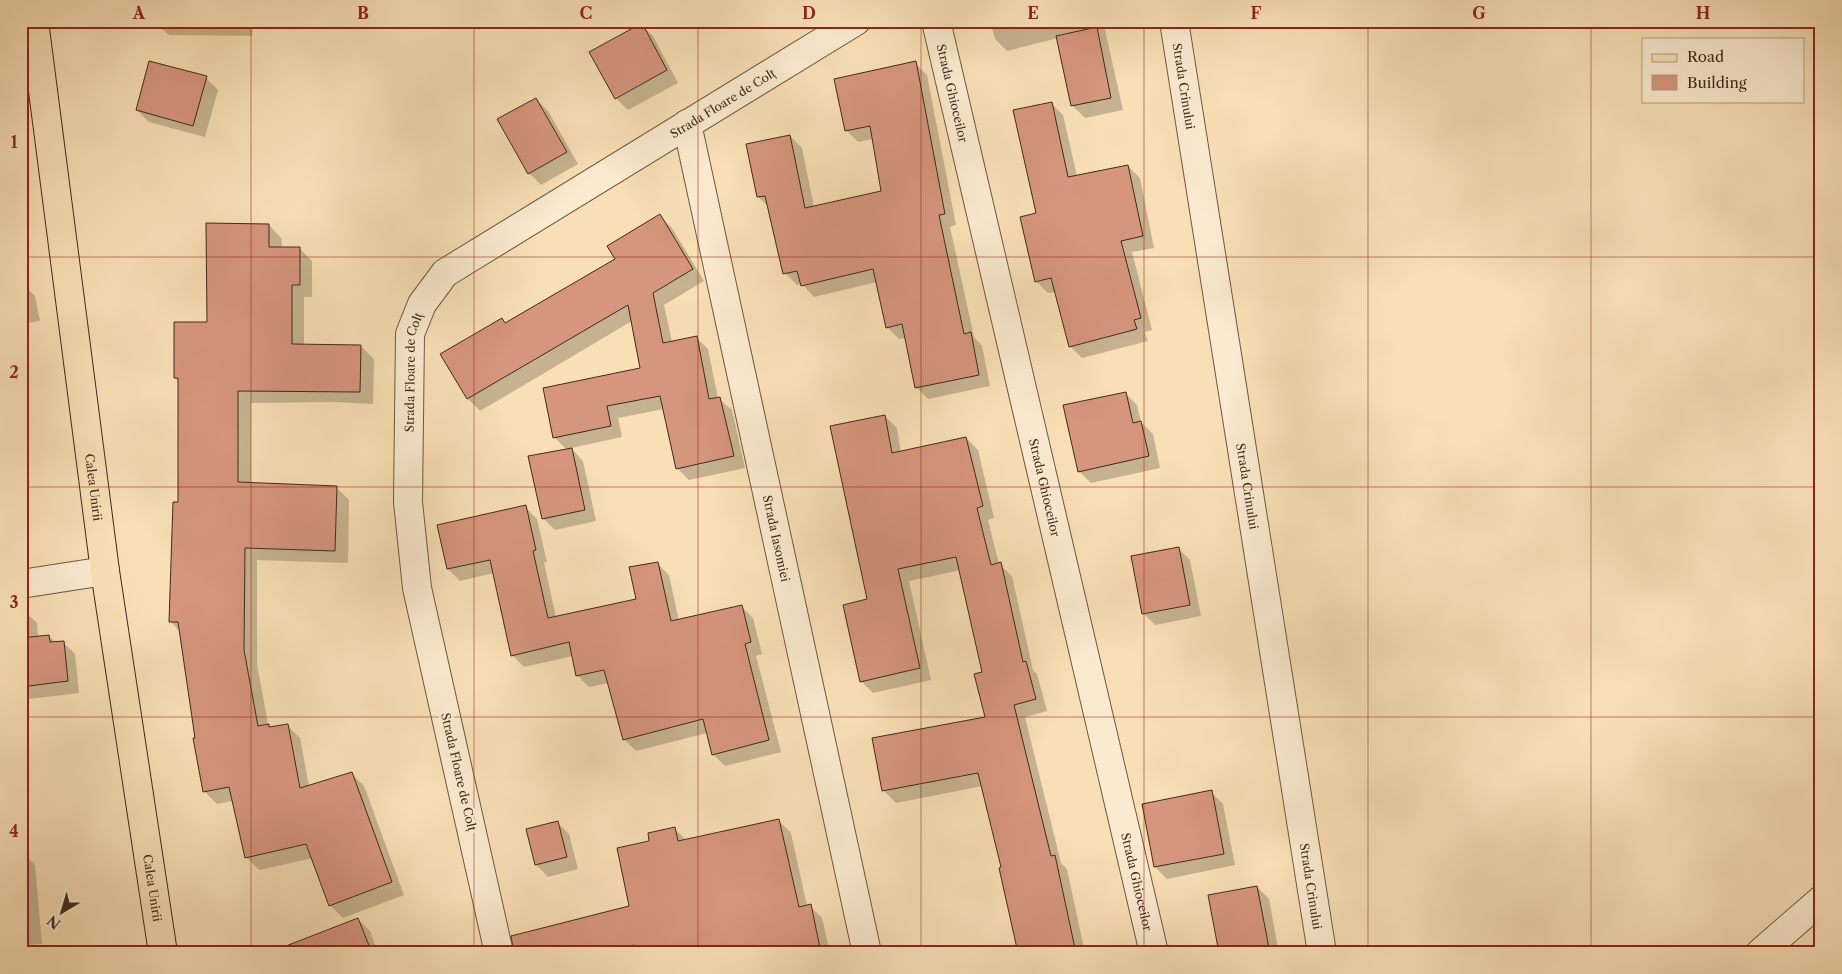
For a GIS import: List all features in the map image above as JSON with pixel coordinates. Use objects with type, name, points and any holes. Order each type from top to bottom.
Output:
[{"type":"main road","name":"Calea Unirii","points":[[34,21],[105,571],[163,953]]},
{"type":"street","name":"Strada Floare de Colț","points":[[499,953],[417,588],[408,502],[410,334],[422,304],[446,273],[856,21]]},
{"type":"street","name":"Strada Ghioceilor","points":[[936,21],[1154,953]]},
{"type":"street","name":"Strada Crinului","points":[[1174,21],[1322,953]]},
{"type":"street","name":"Strada Iasomiei","points":[[686,124],[867,953]]},
{"type":"street","points":[[21,584],[105,571]]},
{"type":"street","points":[[1760,953],[1821,900]]},
{"type":"building","points":[[642,23],[667,70],[615,99],[589,52]]},
{"type":"building","points":[[1097,27],[1111,98],[1071,106],[1056,36]]},
{"type":"building","points":[[149,61],[207,76],[193,126],[136,110]]},
{"type":"building","points":[[916,61],[945,214],[939,215],[964,334],[971,332],[979,375],[915,388],[902,324],[886,328],[873,269],[801,286],[797,271],[783,274],[765,196],[757,197],[746,144],[790,135],[805,208],[881,191],[870,126],[845,131],[834,79]]},
{"type":"building","points":[[536,98],[567,152],[528,174],[497,119]]},
{"type":"building","points":[[1052,102],[1068,177],[1128,165],[1143,236],[1121,241],[1141,318],[1134,320],[1137,329],[1069,347],[1051,278],[1035,282],[1020,217],[1036,213],[1013,110]]},
{"type":"building","points":[[660,214],[693,269],[653,293],[663,343],[697,336],[709,399],[720,397],[734,456],[676,469],[660,396],[607,406],[611,426],[553,438],[543,388],[640,368],[628,305],[467,399],[440,354],[502,318],[505,323],[615,259],[607,246]]},
{"type":"building","points":[[206,223],[269,224],[269,247],[300,247],[300,285],[292,285],[292,344],[361,345],[360,392],[238,391],[238,482],[337,486],[335,551],[245,548],[244,650],[258,726],[269,724],[269,727],[288,724],[300,788],[352,772],[392,882],[329,906],[306,844],[245,858],[229,787],[203,792],[193,738],[195,738],[178,622],[169,622],[173,502],[178,502],[178,378],[174,378],[174,322],[207,322]]},
{"type":"building","points":[[1126,392],[1133,423],[1141,421],[1149,456],[1078,472],[1063,405]]},
{"type":"building","points":[[885,415],[892,453],[966,437],[983,506],[977,508],[991,565],[1001,562],[1023,662],[1026,661],[1036,699],[1014,705],[1051,856],[1055,855],[1076,953],[1018,953],[999,868],[1001,867],[978,773],[882,791],[872,738],[985,717],[974,674],[982,672],[956,557],[898,569],[920,668],[860,682],[843,605],[867,599],[830,426]]},
{"type":"building","points":[[572,448],[585,510],[542,519],[528,456]]},
{"type":"building","points":[[526,505],[536,550],[533,551],[548,618],[636,599],[629,567],[658,562],[671,621],[742,605],[751,642],[745,644],[769,740],[712,755],[703,719],[623,740],[604,670],[576,676],[569,642],[511,656],[490,560],[447,569],[437,525]]},
{"type":"building","points":[[1179,547],[1190,605],[1142,614],[1131,556]]},
{"type":"building","points":[[49,635],[50,642],[64,641],[68,681],[21,687],[21,638]]},
{"type":"building","points":[[1212,790],[1224,854],[1154,867],[1142,804]]},
{"type":"building","points":[[779,819],[799,907],[811,904],[821,953],[636,953],[634,945],[605,953],[514,953],[511,936],[629,906],[617,848],[649,841],[648,833],[675,827],[678,841]]},
{"type":"building","points":[[558,821],[567,857],[535,865],[526,829]]},
{"type":"building","points":[[1257,886],[1270,953],[1219,953],[1208,895]]},
{"type":"building","points":[[358,918],[372,953],[274,953],[273,951]]}]
